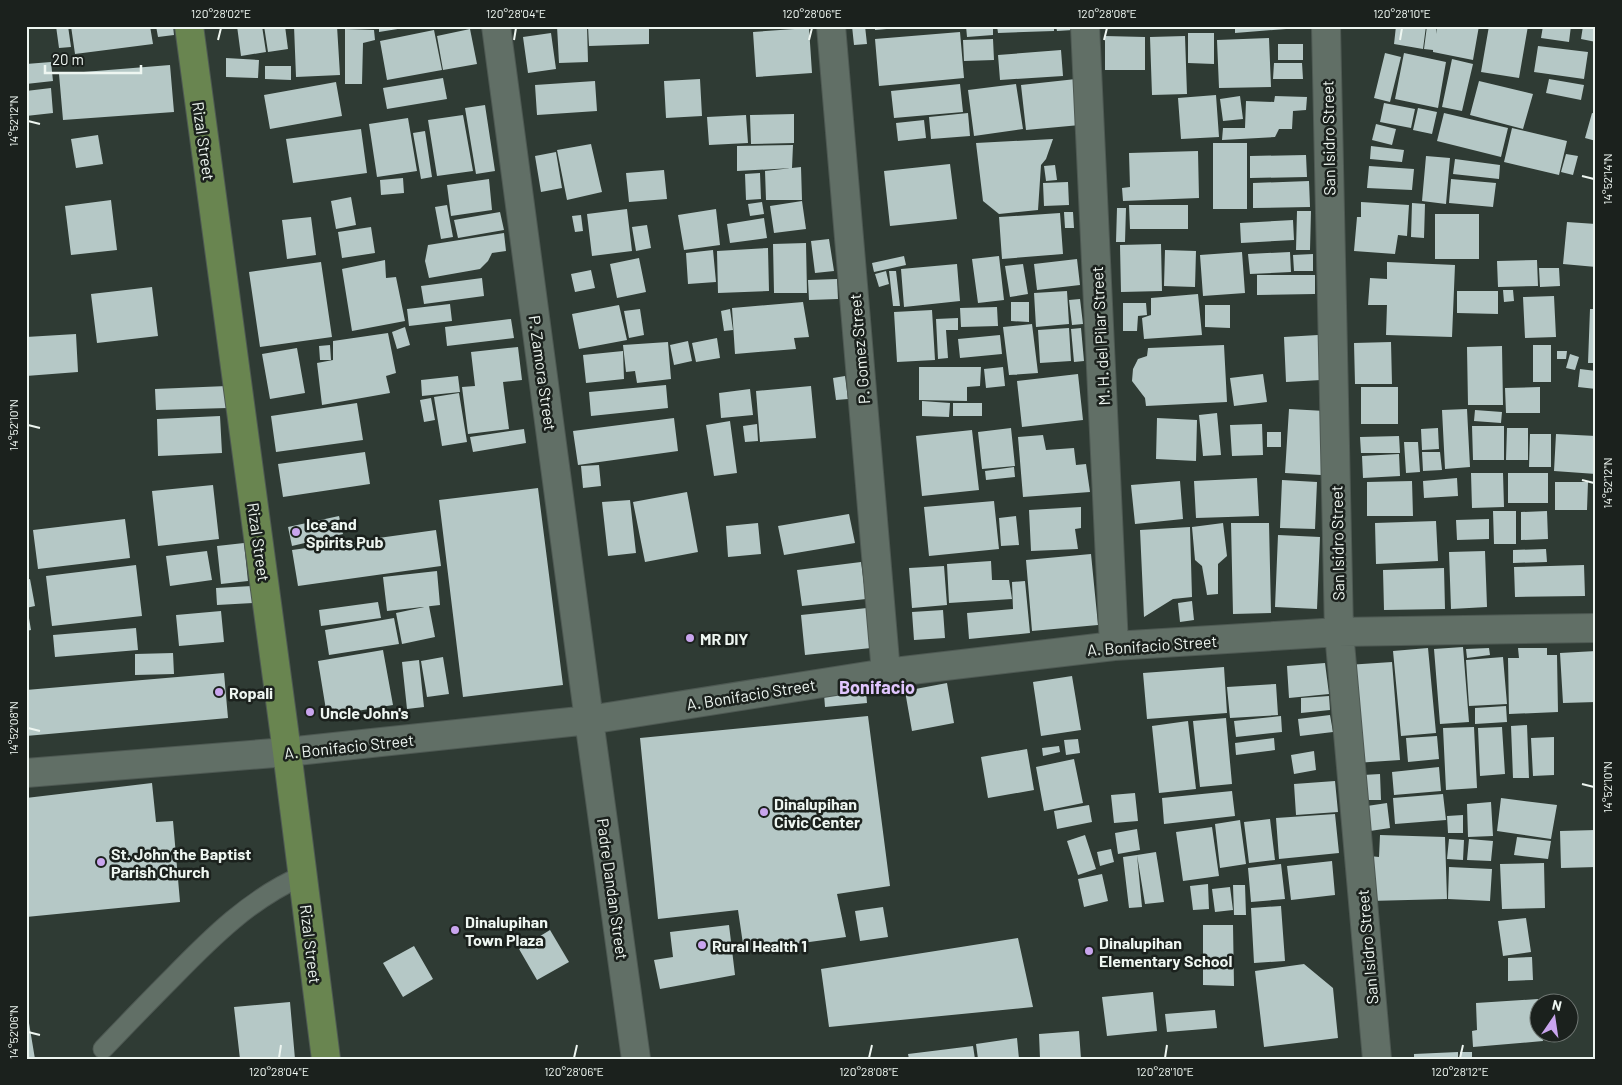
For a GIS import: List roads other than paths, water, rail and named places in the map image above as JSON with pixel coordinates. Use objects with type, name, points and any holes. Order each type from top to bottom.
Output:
[{"type":"main road","name":"Rizal Street","points":[[189,26],[287,752],[326,1059]]},
{"type":"street","name":"P. Zamora Street","points":[[496,26],[589,720]]},
{"type":"street","name":"P. Gomez Street","points":[[831,26],[886,672]]},
{"type":"street","name":"M. H. del Pilar Street","points":[[1086,26],[1114,646]]},
{"type":"street","name":"San Isidro Street","points":[[1326,26],[1339,632],[1378,1059]]},
{"type":"street","name":"A. Bonifacio Street","points":[[26,773],[287,752],[589,720],[886,672],[1114,646],[1339,632],[1596,628]]},
{"type":"street","name":"Padre Dandan Street","points":[[589,720],[636,1059]]},
{"type":"lane","points":[[103,1049],[210,940],[256,901],[302,876]]},
{"type":"place","name":"Ice and Spirits Pub","points":[[296,532]]},
{"type":"place","name":"MR DIY","points":[[690,638]]},
{"type":"place","name":"Ropali","points":[[219,692]]},
{"type":"place","name":"Uncle John's","points":[[310,712]]},
{"type":"place","name":"Dinalupihan Civic Center","points":[[764,812]]},
{"type":"place","name":"St. John the Baptist Parish Church","points":[[101,862]]},
{"type":"place","name":"Dinalupihan Town Plaza","points":[[455,930]]},
{"type":"place","name":"Rural Health 1","points":[[702,945]]},
{"type":"place","name":"Dinalupihan Elementary School","points":[[1089,951]]},
{"type":"district","name":"Bonifacio","points":[[877,687]]}]
